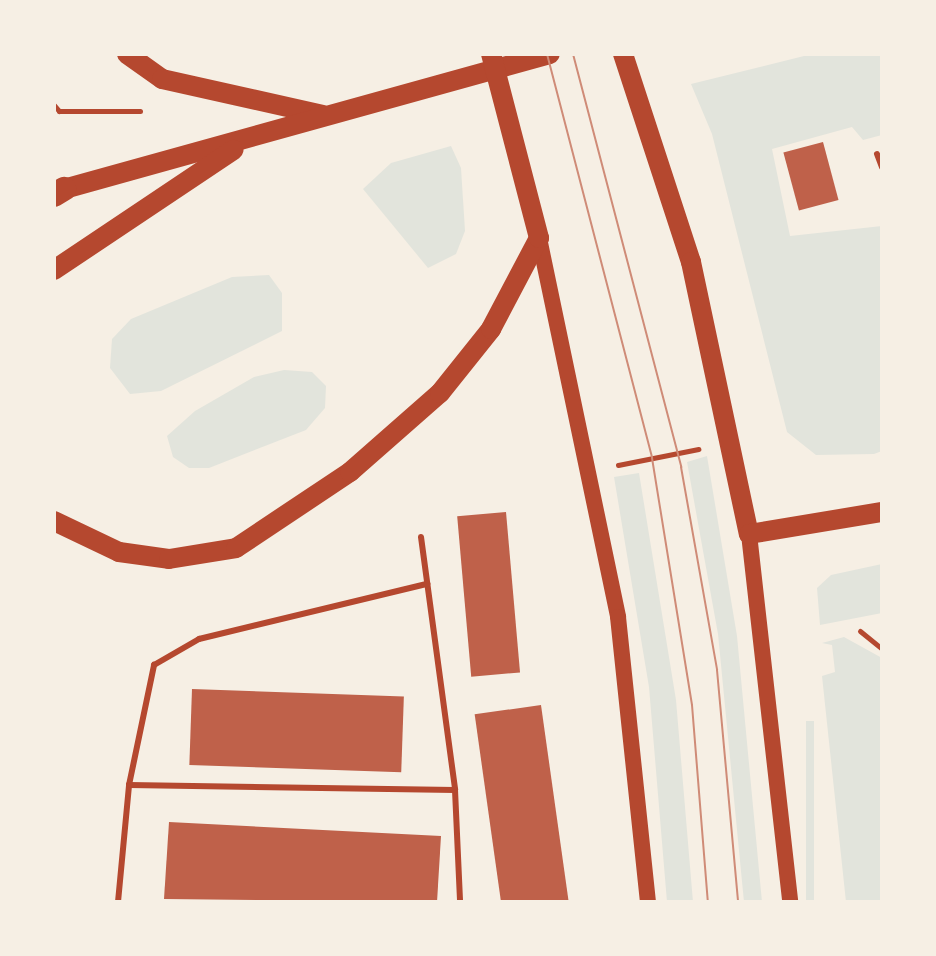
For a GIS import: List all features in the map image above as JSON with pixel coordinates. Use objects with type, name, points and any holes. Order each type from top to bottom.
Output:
[{"type":"main road","points":[[127,54],[162,79],[331,116]]},
{"type":"main road","points":[[491,54],[539,238],[618,617],[648,902]]},
{"type":"main road","points":[[57,190],[249,140],[550,54]]},
{"type":"main road","points":[[623,54],[691,262],[749,534],[790,902]]},
{"type":"main road","points":[[54,270],[249,140]]},
{"type":"main road","points":[[54,521],[119,552],[169,559],[200,557],[249,540],[350,472],[440,393],[491,329],[539,238]]},
{"type":"main road","points":[[749,534],[882,512]]},
{"type":"lane","points":[[877,154],[882,167]]},
{"type":"lane","points":[[421,537],[455,790],[460,902]]},
{"type":"lane","points":[[118,902],[129,785],[154,665],[199,639],[427,584]]},
{"type":"lane","points":[[129,785],[455,790]]},
{"type":"path","points":[[54,105],[59,111],[140,111]]},
{"type":"path","points":[[616,466],[711,446]]},
{"type":"path","points":[[628,452],[630,463]]},
{"type":"path","points":[[860,631],[882,649]]},
{"type":"shaded area","points":[[812,54],[882,54],[882,135],[863,140],[852,127],[772,149],[790,236],[882,226],[882,451],[874,454],[816,455],[787,432],[712,134],[691,84]]},
{"type":"shaded area","points":[[451,146],[461,168],[465,231],[456,254],[428,268],[363,189],[391,163]]},
{"type":"shaded area","points":[[269,275],[282,293],[282,331],[161,391],[130,394],[110,368],[112,339],[131,319],[232,277]]},
{"type":"shaded area","points":[[284,370],[312,372],[326,386],[325,408],[306,430],[209,468],[189,468],[173,457],[167,436],[195,411],[254,377]]},
{"type":"shaded area","points":[[707,456],[737,636],[762,902],[744,902],[718,634],[687,462]]},
{"type":"shaded area","points":[[639,473],[676,700],[693,902],[667,902],[649,687],[614,477]]},
{"type":"shaded area","points":[[882,564],[882,613],[820,625],[817,588],[831,575]]},
{"type":"shaded area","points":[[844,637],[882,658],[882,902],[846,902],[822,676],[835,672],[832,645],[822,643]]},
{"type":"shaded area","points":[[806,721],[814,721],[814,902],[806,902]]},
{"type":"building","points":[[823,142],[839,200],[799,211],[783,153]]},
{"type":"building","points":[[506,512],[520,672],[471,677],[457,516]]},
{"type":"building","points":[[192,689],[404,696],[401,772],[189,765]]},
{"type":"building","points":[[541,705],[569,902],[501,902],[475,714]]},
{"type":"building","points":[[169,822],[441,836],[437,902],[164,899]]},
{"type":"tram line","points":[[547,54],[652,458],[692,705],[708,902]]},
{"type":"tram line","points":[[573,54],[681,467],[717,670],[738,902]]}]
